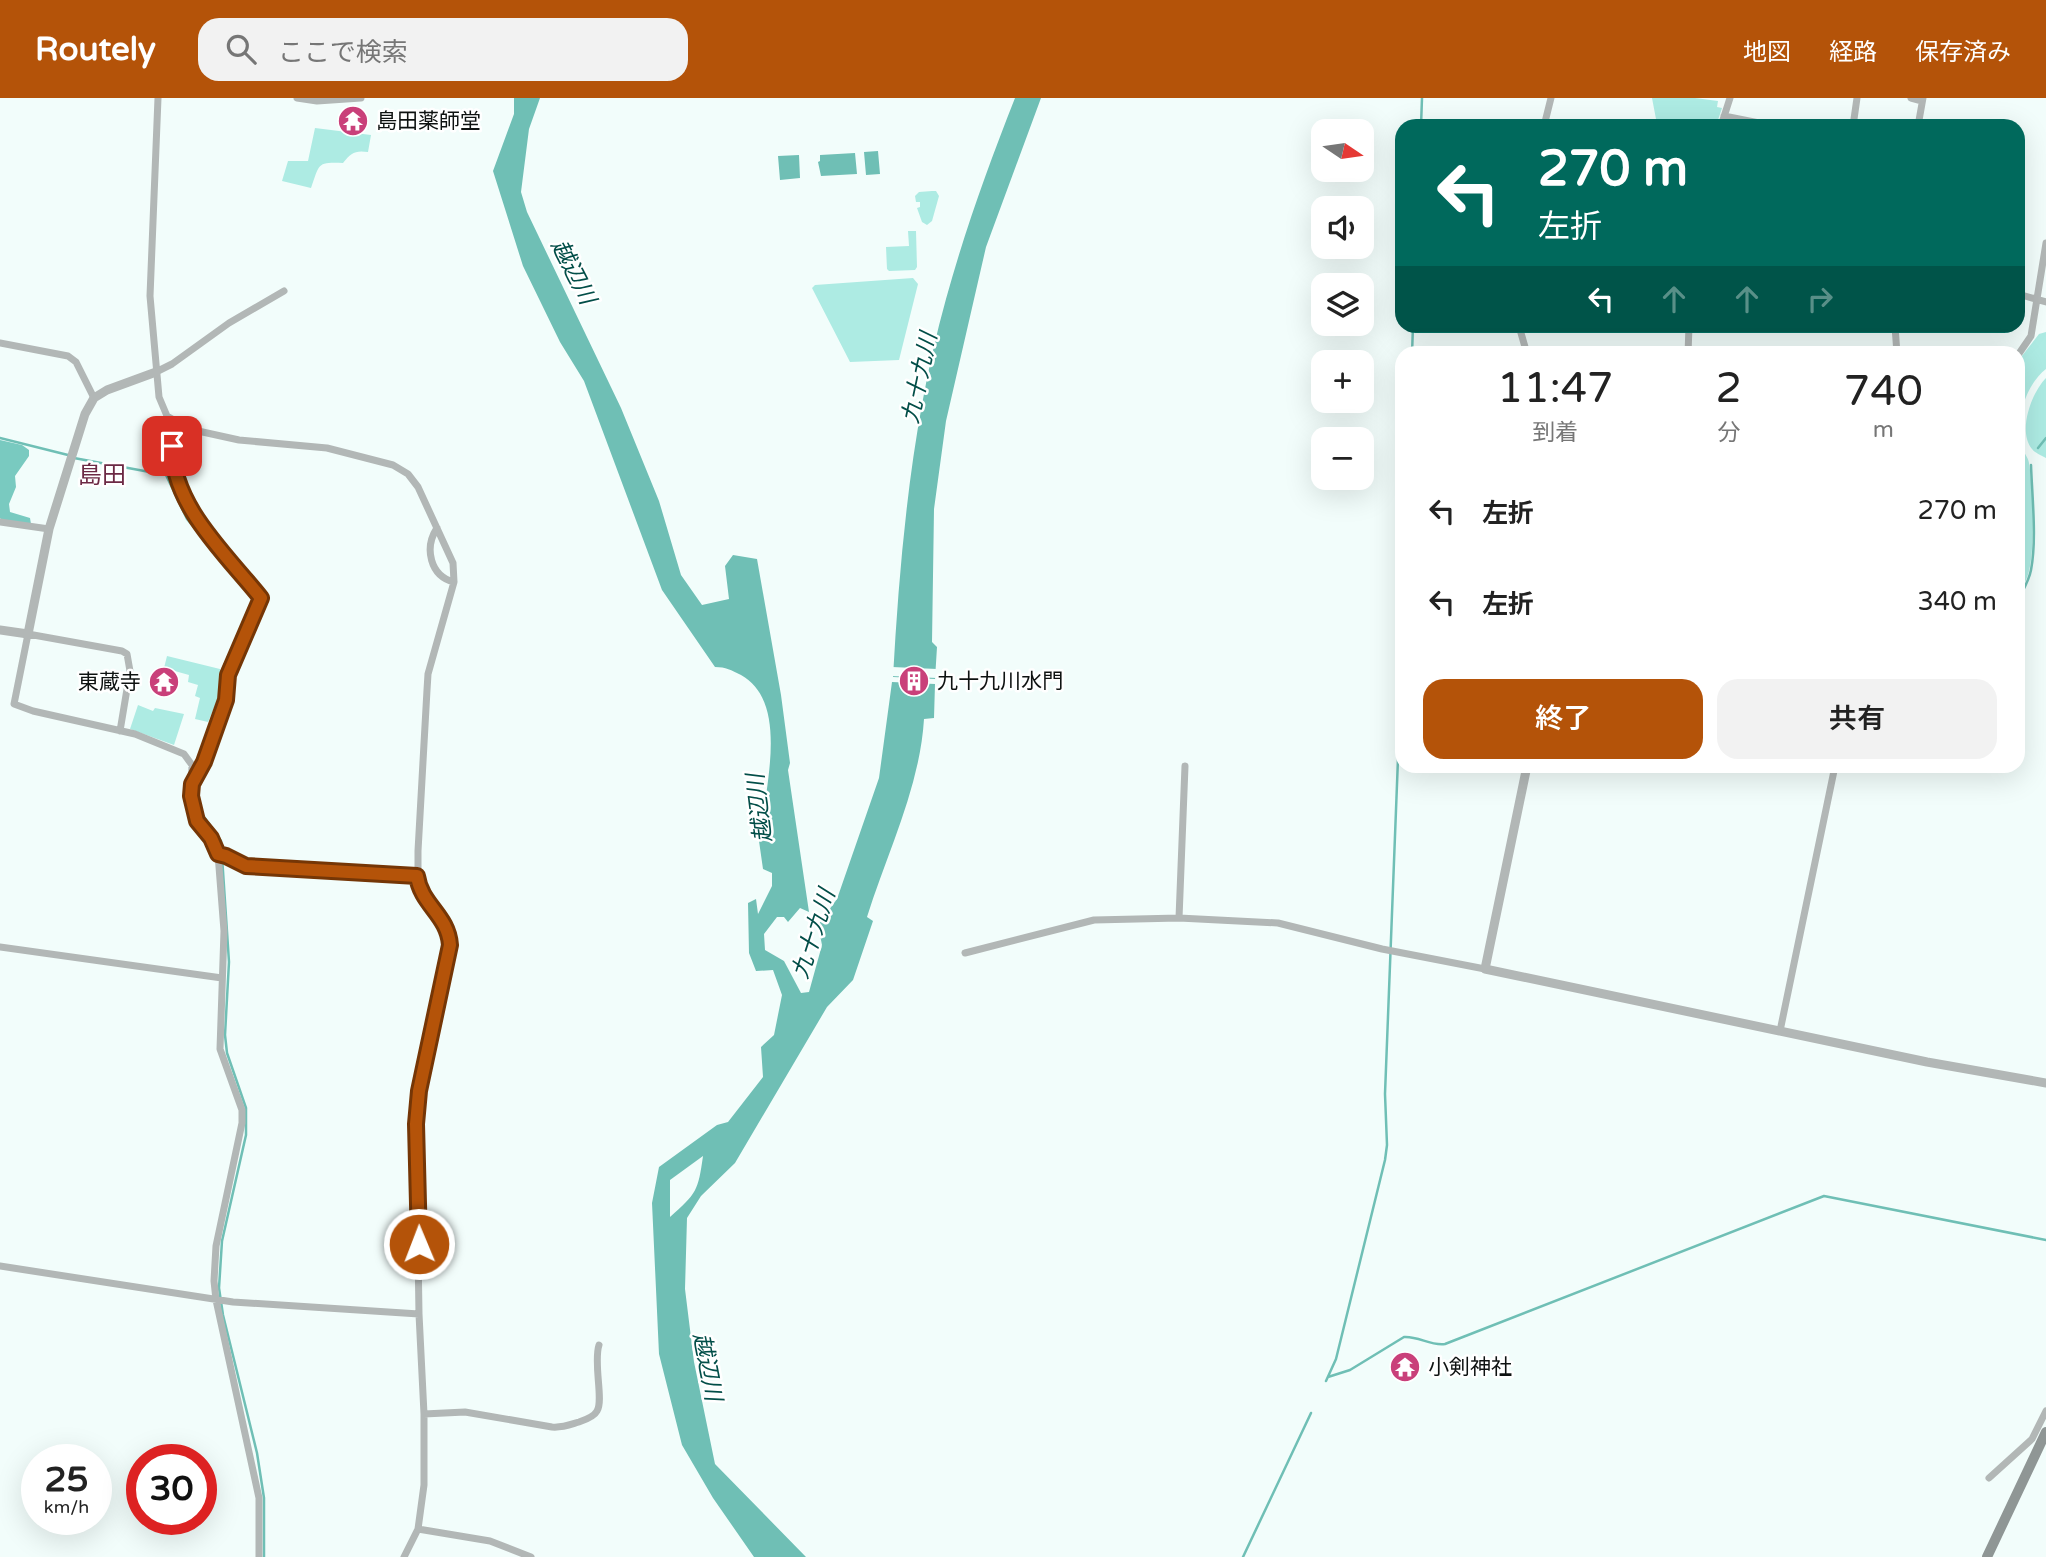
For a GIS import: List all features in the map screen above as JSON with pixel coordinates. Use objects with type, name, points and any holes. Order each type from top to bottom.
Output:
[{"type":"main road","points":[[1987,1557],[2046,1432]]},
{"type":"street","points":[[158,98],[150,296],[156,372],[162,407],[167,416],[189,429],[239,440],[327,448],[383,460],[408,474],[418,487],[453,563],[454,582],[428,674],[417,876],[421,894],[445,923],[450,945],[419,1091],[416,1124],[424,1485],[418,1529],[404,1557]]},
{"type":"street","points":[[297,98],[317,101],[361,98]]},
{"type":"street","points":[[1546,119],[1551,98]]},
{"type":"street","points":[[1723,119],[1730,98]]},
{"type":"street","points":[[1854,119],[1857,98]]},
{"type":"street","points":[[1911,98],[1922,100],[1919,119]]},
{"type":"street","points":[[1724,116],[1739,119]]},
{"type":"street","points":[[2024,346],[2031,336],[2042,301],[2046,243]]},
{"type":"street","points":[[259,1557],[259,1498],[214,1281],[216,1246],[242,1123],[242,1110],[220,1049],[224,931],[218,854],[211,838],[197,821],[191,796],[192,765],[184,754],[135,734],[33,711],[14,704],[49,529],[79,428],[94,398],[107,390],[172,364],[229,323],[284,291]]},
{"type":"street","points":[[2025,296],[2042,301]]},
{"type":"street","points":[[0,343],[68,356],[76,362],[94,398]]},
{"type":"street","points":[[175,423],[172,431],[172,461],[193,515],[261,598],[228,675],[226,700],[204,762],[192,784]]},
{"type":"street","points":[[0,522],[49,529]]},
{"type":"street","points":[[437,528],[431,546],[433,567],[443,578],[454,582]]},
{"type":"street","points":[[0,630],[127,654],[130,671],[120,731]]},
{"type":"street","points":[[1179,918],[1185,766]]},
{"type":"street","points":[[1485,969],[1526,773]]},
{"type":"street","points":[[1780,1031],[1834,773]]},
{"type":"street","points":[[218,854],[246,866],[417,876]]},
{"type":"street","points":[[965,953],[1094,920],[1179,918],[1278,923],[1382,949],[2046,1083]]},
{"type":"street","points":[[0,947],[222,978]]},
{"type":"street","points":[[0,1266],[219,1300],[419,1314]]},
{"type":"street","points":[[424,1414],[465,1412],[552,1427],[563,1427],[585,1420],[597,1412],[599,1406],[596,1374],[599,1345]]},
{"type":"street","points":[[1989,1478],[2032,1439],[2046,1411]]},
{"type":"street","points":[[418,1529],[490,1541],[531,1557]]},
{"type":"shaded area","points":[[514,98],[540,98],[529,129],[521,192],[527,212],[621,408],[659,501],[681,575],[702,605],[729,599],[725,566],[733,555],[757,559],[781,695],[790,763],[788,770],[809,912],[800,908],[788,922],[784,917],[777,917],[764,934],[765,950],[784,961],[801,993],[809,992],[822,945],[818,925],[837,899],[879,778],[892,682],[935,684],[934,718],[924,719],[916,770],[902,820],[867,917],[873,921],[853,980],[827,1007],[735,1163],[701,1196],[687,1218],[685,1289],[694,1362],[715,1464],[806,1557],[754,1557],[713,1498],[682,1445],[659,1354],[652,1203],[659,1167],[717,1125],[728,1122],[763,1077],[761,1047],[774,1035],[782,995],[773,970],[756,971],[749,953],[748,903],[756,899],[758,914],[772,886],[772,873],[763,869],[755,813],[763,818],[770,760],[769,720],[764,702],[755,687],[741,675],[715,667],[662,590],[584,381],[560,342],[523,266],[493,171],[514,114]],"holes":[[[703,1156],[695,1191],[670,1217],[670,1180]]]},
{"type":"shaded area","points":[[1015,98],[1041,98],[986,247],[946,421],[934,509],[932,642],[937,647],[935,679],[893,677],[909,486],[924,392],[961,248]]},
{"type":"shaded area","points":[[1652,98],[1718,101],[1717,107],[1722,108],[1718,119],[1656,119]]},
{"type":"shaded area","points":[[315,128],[371,135],[368,152],[354,153],[343,163],[323,164],[318,169],[311,188],[282,181],[288,161],[308,161]]},
{"type":"shaded area","points":[[878,151],[880,174],[866,175],[864,152]]},
{"type":"shaded area","points":[[855,153],[857,174],[821,176],[818,162],[820,155]]},
{"type":"shaded area","points":[[799,155],[800,178],[780,180],[778,156]]},
{"type":"shaded area","points":[[936,191],[939,196],[932,221],[927,225],[922,222],[917,208],[920,207],[920,202],[916,202],[915,196],[919,192]]},
{"type":"shaded area","points":[[908,231],[916,231],[917,267],[915,270],[889,271],[886,247],[909,246]]},
{"type":"shaded area","points":[[913,278],[918,284],[899,360],[850,362],[812,288],[815,285]]},
{"type":"shaded area","points":[[2046,332],[2046,369],[2032,385],[2025,400],[2025,352],[2039,334]]},
{"type":"shaded area","points":[[2046,378],[2046,458],[2032,449],[2026,432],[2026,422],[2031,402]]},
{"type":"shaded area","points":[[0,440],[22,445],[29,450],[29,456],[15,476],[16,487],[9,504],[10,512],[30,518],[31,524],[4,524],[0,518]]},
{"type":"shaded area","points":[[2025,454],[2030,473],[2033,533],[2025,583]]},
{"type":"shaded area","points":[[167,656],[220,669],[219,696],[208,722],[195,719],[200,698],[195,696],[198,685],[188,682],[189,675],[164,668]]},
{"type":"shaded area","points":[[138,705],[153,711],[155,708],[184,714],[174,745],[130,729]]},
{"type":"pier","points":[[892,667],[937,669],[937,678],[891,676]]},
{"type":"waterway","points":[[1421,119],[1422,98]]},
{"type":"waterway","points":[[1412,346],[1413,333]]},
{"type":"waterway","points":[[0,438],[68,455]]},
{"type":"waterway","points":[[2038,448],[2046,438]]},
{"type":"waterway","points":[[74,458],[166,475],[187,519],[255,600],[221,672],[221,697],[204,741],[201,757]]},
{"type":"waterway","points":[[2025,586],[2033,558],[2031,465]]},
{"type":"waterway","points":[[1326,1381],[1336,1359],[1387,1145],[1385,1094],[1397,773]]},
{"type":"waterway","points":[[198,794],[197,807],[221,841],[229,962],[225,1035],[227,1053],[246,1108],[246,1135],[222,1241],[219,1288],[223,1315],[257,1453],[264,1498],[264,1557]]},
{"type":"waterway","points":[[1328,1377],[1350,1370],[1404,1337],[1445,1344],[1824,1196],[2046,1240]]},
{"type":"waterway","points":[[1243,1557],[1311,1413]]},
{"type":"place","name":"島田薬師堂","points":[[353,121]]},
{"type":"place","name":"九十九川水門","points":[[914,681]]},
{"type":"place","name":"東蔵寺","points":[[164,682]]},
{"type":"place","name":"小剣神社","points":[[1405,1367]]},
{"type":"district","name":"島田","points":[[102,475]]},
{"type":"route","points":[[172,446],[172,461],[193,515],[261,598],[228,675],[226,700],[204,762],[192,784],[191,796],[197,821],[211,838],[218,854],[246,866],[417,876],[421,894],[445,923],[449,935],[450,945],[419,1091],[416,1124],[419,1244]]},
{"type":"water label","name":"越辺川","points":[[573,272]]},
{"type":"water label","name":"九十九川","points":[[920,378]]},
{"type":"water label","name":"越辺川","points":[[760,808]]},
{"type":"water label","name":"九十九川","points":[[814,934]]},
{"type":"water label","name":"越辺川","points":[[707,1367]]}]
